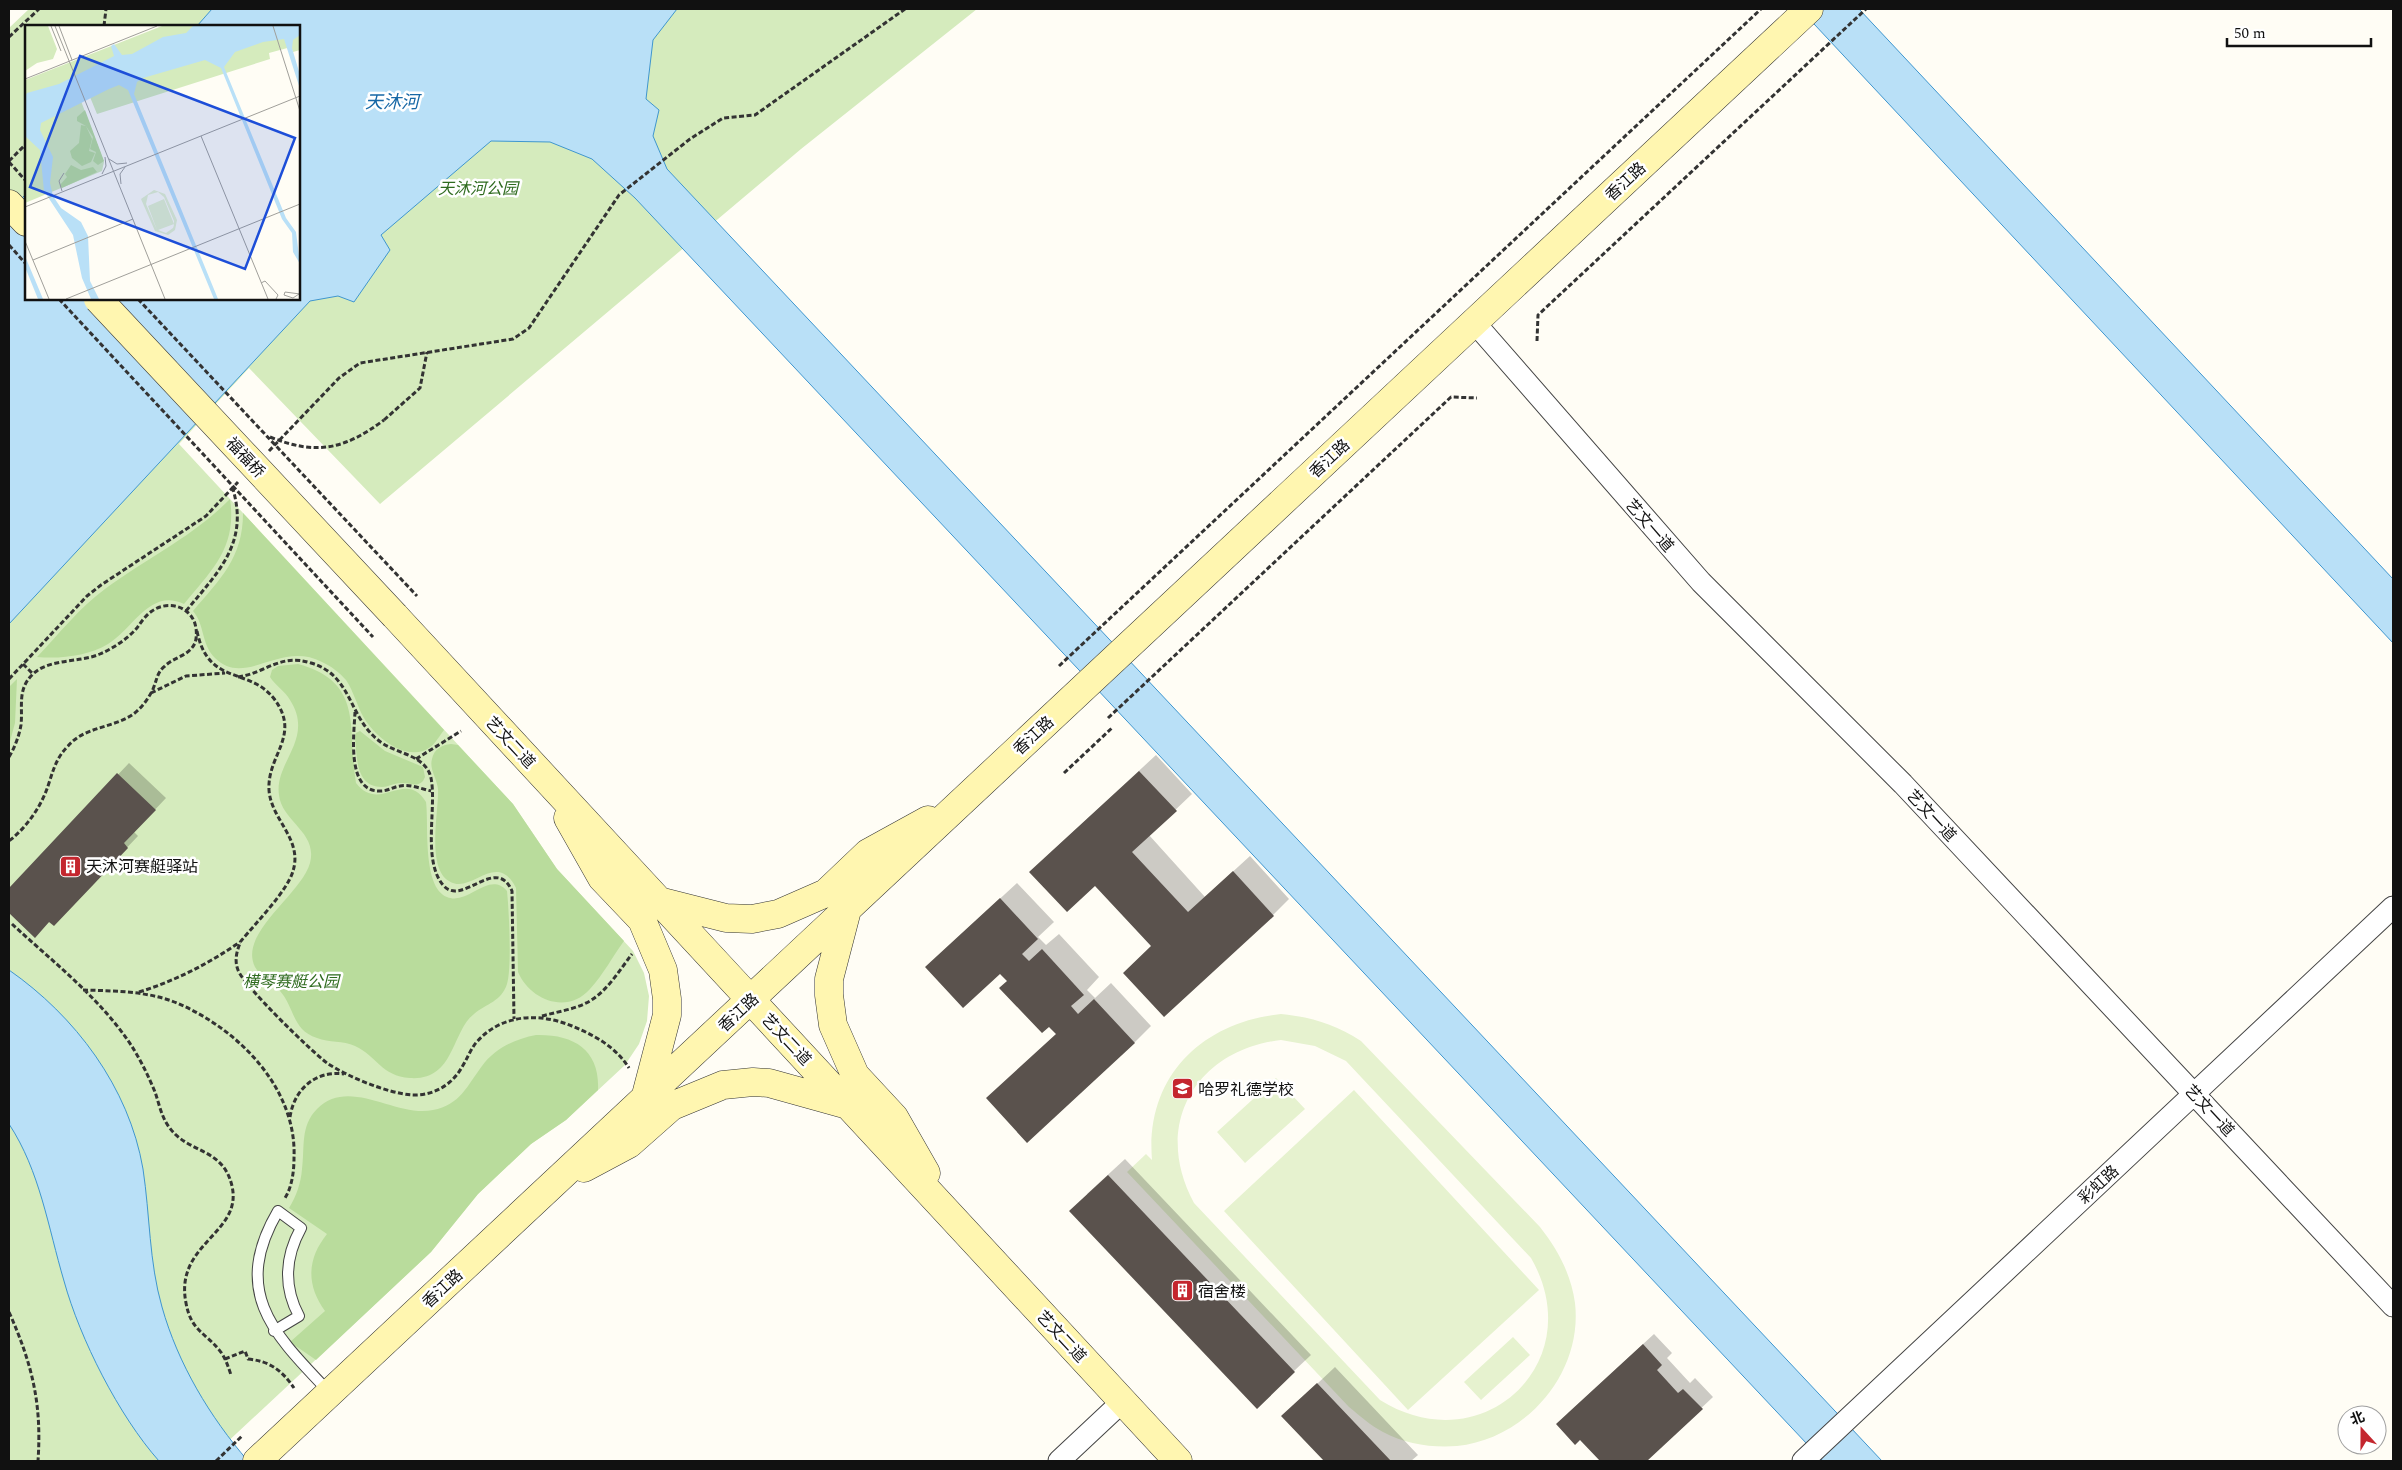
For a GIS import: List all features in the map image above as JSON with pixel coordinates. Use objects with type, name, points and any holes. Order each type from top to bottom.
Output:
[{"type":"main road","name":"香江路","points":[[259,1460],[1802,15]]},
{"type":"main road","points":[[9,204],[25,221]]},
{"type":"main road","name":"福福桥","points":[[99,300],[395,616]]},
{"type":"main road","name":"艺文二道","points":[[395,616],[1178,1461]]},
{"type":"main road","points":[[546,779],[602,878],[642,920],[663,970],[667,1000],[666,1015],[645,1099]]},
{"type":"main road","points":[[659,901],[713,916],[739,919],[766,917],[791,910],[826,893],[868,853],[966,798]]},
{"type":"main road","points":[[848,909],[829,980],[830,1010],[838,1039],[855,1075],[894,1116],[949,1214]]},
{"type":"main road","points":[[552,1186],[629,1144],[672,1106],[723,1085],[769,1082],[848,1105]]},
{"type":"street","name":"艺文一道","points":[[1474,322],[1701,582],[1910,791],[2393,1306]]},
{"type":"street","name":"彩虹路","points":[[1804,1460],[2393,907]]},
{"type":"street","points":[[1059,1461],[1123,1401]]},
{"type":"lane","points":[[274,1331],[299,1316],[289,1292],[287,1265],[290,1252],[301,1228],[278,1211],[268,1227],[259,1262],[261,1298],[274,1331],[330,1393]]},
{"type":"path","points":[[9,37],[39,9]]},
{"type":"path","points":[[104,25],[106,9]]},
{"type":"path","points":[[266,453],[349,370],[372,360],[513,339],[529,328],[619,195],[690,139],[723,118],[755,114],[905,9]]},
{"type":"path","points":[[1059,666],[1761,9]]},
{"type":"path","points":[[1537,341],[1538,315],[1866,9]]},
{"type":"path","points":[[25,145],[9,161],[25,180]]},
{"type":"path","points":[[9,245],[25,263]]},
{"type":"path","points":[[60,300],[373,636]]},
{"type":"path","points":[[139,300],[417,596]]},
{"type":"path","points":[[267,436],[298,446],[330,446],[360,437],[384,420],[420,388],[427,352]]},
{"type":"path","points":[[1108,718],[1451,397],[1476,398]]},
{"type":"path","points":[[9,679],[87,596],[109,579],[206,516],[240,481]]},
{"type":"path","points":[[186,611],[225,563],[231,551],[238,524],[236,497],[232,484]]},
{"type":"path","points":[[9,757],[17,740],[21,724],[22,692],[33,674],[44,667],[86,659],[111,649],[132,633],[152,611],[163,606],[175,606],[186,611],[194,620],[199,642],[209,660],[226,673],[258,686],[274,698],[284,718],[284,744],[274,764],[269,788],[270,800],[291,838],[295,865],[289,881],[241,941],[236,964],[242,979],[308,1047],[327,1062],[348,1074],[405,1093],[424,1094],[436,1091],[456,1076],[468,1055],[492,1028],[514,1019],[539,1017],[584,1004],[593,999],[602,992],[638,947]]},
{"type":"path","points":[[9,841],[32,817],[42,802],[52,770],[59,756],[69,744],[81,735],[132,715],[150,694],[156,676],[165,665],[187,653],[194,643],[197,631]]},
{"type":"path","points":[[238,677],[253,674],[277,662],[300,660],[312,663],[329,672],[343,684],[355,711],[377,740],[388,748],[416,759],[425,766],[429,772],[431,791],[432,843],[436,871],[441,883],[445,888],[457,891],[492,878],[499,878],[505,881],[512,892],[514,1019]]},
{"type":"path","points":[[23,664],[33,674]]},
{"type":"path","points":[[150,694],[186,676],[226,673]]},
{"type":"path","points":[[355,711],[356,769],[362,783],[374,791],[406,786],[431,791]]},
{"type":"path","points":[[1064,773],[1113,727]]},
{"type":"path","points":[[416,759],[461,731]]},
{"type":"path","points":[[12,924],[83,990],[116,1024],[130,1044],[151,1083],[168,1126],[185,1142],[210,1153],[220,1162],[228,1174],[232,1188],[229,1216],[221,1228],[194,1256],[188,1267],[184,1291],[189,1316],[195,1326],[221,1352],[231,1375]]},
{"type":"path","points":[[138,993],[188,973],[241,941]]},
{"type":"path","points":[[83,990],[138,993],[176,1002],[211,1020],[241,1044],[262,1066],[278,1091],[290,1118],[295,1144],[294,1170],[287,1194],[278,1211]]},
{"type":"path","points":[[539,1017],[567,1023],[596,1037],[622,1056],[630,1068]]},
{"type":"path","points":[[290,1118],[295,1098],[308,1082],[327,1074],[348,1074]]},
{"type":"path","points":[[9,1312],[26,1350],[36,1391],[40,1433],[38,1461]]},
{"type":"path","points":[[225,1359],[245,1351],[248,1359],[260,1360],[274,1366],[286,1376],[294,1388]]},
{"type":"path","points":[[216,1461],[242,1436]]},
{"type":"green space","name":"横琴赛艇公园","points":[[29,9],[977,9],[801,149],[380,504],[249,368],[179,444],[513,804],[557,869],[633,951],[644,973],[649,996],[647,1021],[639,1044],[625,1065],[566,1120],[531,1144],[478,1194],[431,1252],[207,1461],[9,1461],[9,28]]},
{"type":"green space","points":[[230,499],[230,531],[226,544],[213,568],[184,604],[172,600],[161,601],[152,605],[108,644],[92,651],[65,657],[37,657],[78,612],[96,596],[186,536]]},
{"type":"green space","points":[[243,513],[444,730],[430,748],[415,752],[406,751],[389,744],[375,732],[364,718],[346,680],[322,662],[307,657],[292,656],[251,667],[238,668],[226,666],[211,653],[207,647],[200,622],[193,611],[228,567],[239,543]]},
{"type":"green space","points":[[298,664],[319,672],[334,683],[343,695],[349,710],[356,783],[365,791],[374,794],[410,789],[418,793],[426,802],[430,868],[439,891],[447,897],[463,897],[493,884],[507,891],[510,952],[507,984],[497,999],[479,1010],[466,1022],[444,1064],[436,1072],[425,1077],[410,1078],[392,1074],[355,1046],[322,1040],[309,1034],[298,1024],[280,991],[263,977],[255,967],[252,954],[255,941],[273,914],[295,888],[310,863],[311,852],[309,843],[286,813],[279,795],[279,783],[282,772],[296,738],[298,727],[296,714],[288,697],[270,677],[272,670],[278,666]]},
{"type":"green space","points":[[17,679],[15,723],[9,745],[9,687]]},
{"type":"green space","points":[[360,731],[385,751],[423,767],[425,777],[423,781],[418,784],[398,783],[382,787],[373,786],[367,782],[362,776],[357,761],[355,737],[356,733]]},
{"type":"green space","points":[[451,744],[458,745],[513,804],[557,869],[624,941],[599,978],[581,997],[571,1001],[550,1001],[540,997],[524,982],[518,972],[516,888],[508,877],[500,873],[492,873],[466,883],[457,884],[449,881],[442,874],[438,864],[435,838],[438,789],[431,763],[437,750]]},
{"type":"green space","points":[[1281,1014],[1302,1017],[1332,1026],[1361,1041],[1540,1227],[1552,1244],[1567,1272],[1575,1303],[1575,1329],[1570,1354],[1559,1377],[1545,1398],[1527,1416],[1506,1431],[1482,1441],[1457,1446],[1438,1446],[1400,1440],[1365,1420],[1349,1407],[1127,1172],[1146,1154],[1152,1160],[1152,1130],[1158,1103],[1169,1079],[1184,1059],[1204,1042],[1227,1029],[1252,1019]],"holes":[[[1281,1040],[1315,1046],[1346,1061],[1531,1258],[1546,1297],[1547,1333],[1536,1366],[1516,1392],[1488,1411],[1455,1419],[1418,1417],[1380,1400],[1194,1203],[1182,1174],[1178,1146],[1180,1120],[1190,1096],[1205,1076],[1225,1059],[1251,1047]]]},
{"type":"green space","points":[[536,1035],[550,1035],[562,1038],[573,1041],[582,1047],[594,1064],[598,1090],[566,1120],[531,1144],[478,1194],[431,1252],[316,1360],[290,1342],[325,1311],[314,1292],[311,1272],[320,1243],[327,1234],[289,1208],[299,1185],[304,1137],[308,1122],[317,1109],[330,1100],[343,1096],[358,1097],[419,1111],[442,1107],[450,1104],[462,1094],[482,1066],[499,1049],[513,1042]]},
{"type":"green space","points":[[1276,1078],[1305,1109],[1245,1163],[1217,1132]]},
{"type":"green space","points":[[1354,1090],[1539,1290],[1408,1410],[1224,1211]]},
{"type":"green space","points":[[1513,1337],[1530,1355],[1481,1400],[1464,1382]]},
{"type":"water","name":"天沐河","points":[[212,9],[677,9],[653,40],[646,99],[659,110],[653,136],[667,169],[1882,1461],[1823,1461],[635,198],[592,159],[550,142],[491,141],[381,235],[390,250],[354,302],[338,296],[310,301],[9,624],[9,211],[25,195],[25,300],[300,300],[300,25],[198,25]]},
{"type":"water","points":[[1800,9],[1859,9],[2393,579],[2393,643]]},
{"type":"water","points":[[9,970],[56,1009],[96,1056],[112,1082],[136,1139],[143,1169],[152,1256],[162,1307],[169,1328],[186,1369],[208,1408],[248,1461],[159,1461],[144,1443],[102,1376],[71,1304],[36,1180],[20,1142],[9,1124]]},
{"type":"building","points":[[1139,771],[1177,811],[1132,852],[1188,912],[1233,871],[1274,916],[1164,1017],[1123,973],[1151,946],[1095,886],[1067,912],[1029,872]]},
{"type":"building","name":"天沐河赛艇驿站","points":[[117,773],[156,810],[124,843],[128,848],[94,884],[54,926],[49,922],[35,938],[9,913],[9,888]]},
{"type":"building","points":[[1000,898],[1038,939],[1022,954],[1029,961],[1042,949],[1084,995],[1071,1006],[1078,1014],[1094,999],[1135,1043],[1027,1143],[986,1098],[1056,1034],[1049,1027],[1042,1033],[999,988],[1007,981],[1000,974],[963,1008],[925,967]]},
{"type":"building","name":"宿舍楼","points":[[1108,1175],[1295,1372],[1257,1409],[1069,1211]]},
{"type":"building","points":[[1643,1344],[1662,1365],[1657,1370],[1678,1393],[1683,1389],[1703,1409],[1647,1461],[1600,1461],[1580,1440],[1575,1445],[1556,1424]]},
{"type":"building","points":[[1317,1383],[1391,1461],[1324,1461],[1281,1416]]},
{"type":"place","name":"天沐河赛艇驿站","points":[[70,866]]},
{"type":"place","name":"哈罗礼德学校","points":[[1182,1089]]},
{"type":"place","name":"宿舍楼","points":[[1182,1291]]},
{"type":"park label","name":"天沐河公园","points":[[478,188]]}]
